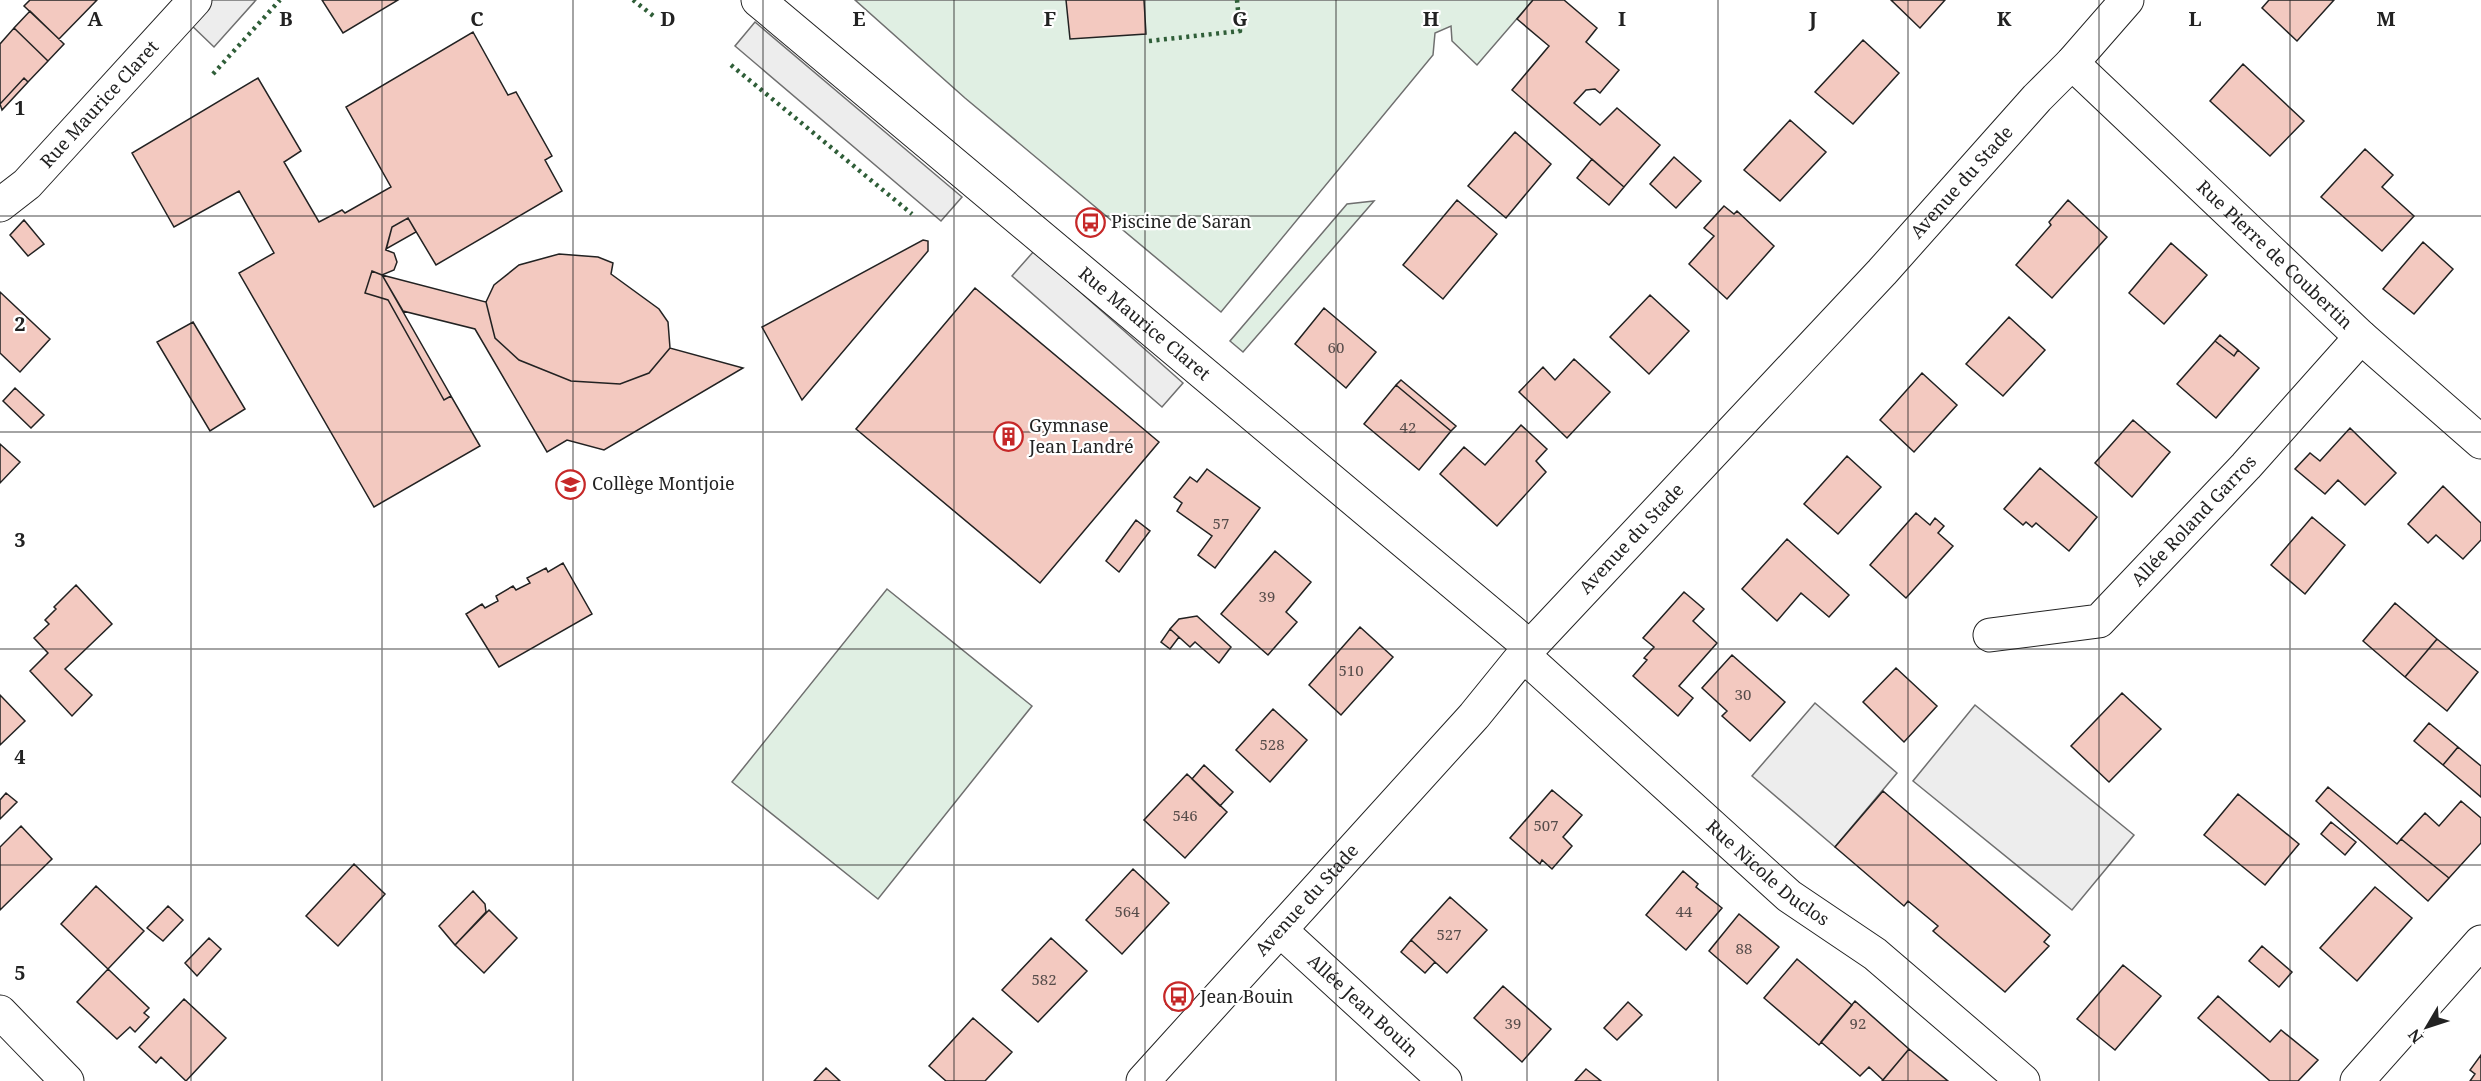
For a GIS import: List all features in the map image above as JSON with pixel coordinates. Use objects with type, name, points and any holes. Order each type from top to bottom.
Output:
[{"type":"street","name":"Rue Maurice Claret","points":[[0,205],[27,184],[195,0]]},
{"type":"street","name":"Rue Maurice Claret","points":[[758,0],[1526,651]]},
{"type":"street","name":"Avenue du Stade","points":[[1143,1081],[1474,716],[1526,651],[1882,272],[2127,0]]},
{"type":"street","name":"Rue Pierre de Coubertin","points":[[2072,63],[2361,337],[2481,442]]},
{"type":"street","name":"Allée Roland Garros","points":[[1990,635],[2099,621],[2246,466],[2361,337]]},
{"type":"street","name":"Rue Nicole Duclos","points":[[1526,651],[1789,896],[1875,954],[2023,1081]]},
{"type":"street","name":"Allée Jean Bouin","points":[[1280,930],[1445,1081]]},
{"type":"street","points":[[2357,1081],[2481,942]]},
{"type":"street","points":[[0,1012],[67,1081]]},
{"type":"green space","points":[[855,0],[1533,0],[1477,65],[1452,41],[1451,26],[1435,33],[1433,55],[1221,312],[965,98]]},
{"type":"green space","points":[[1374,201],[1243,352],[1230,341],[1347,204]]},
{"type":"green space","points":[[887,589],[1032,706],[878,899],[732,782]]},
{"type":"shaded area","points":[[208,0],[256,0],[214,47],[188,22]]},
{"type":"shaded area","points":[[755,22],[962,197],[941,221],[735,46]]},
{"type":"shaded area","points":[[1034,251],[1183,383],[1162,407],[1012,276]]},
{"type":"shaded area","points":[[1815,703],[1897,773],[1835,847],[1752,776]]},
{"type":"shaded area","points":[[1975,705],[2134,835],[2072,910],[1913,781]]},
{"type":"building","points":[[30,0],[97,0],[59,39],[24,6]]},
{"type":"building","points":[[322,0],[398,0],[343,33]]},
{"type":"building","points":[[1066,0],[1144,0],[1146,34],[1070,39]]},
{"type":"building","points":[[1533,0],[1564,0],[1597,28],[1586,42],[1619,70],[1600,93],[1595,89],[1586,90],[1574,103],[1600,125],[1617,108],[1660,145],[1624,187],[1512,90],[1549,46],[1517,19]]},
{"type":"building","points":[[1891,0],[1945,0],[1920,28]]},
{"type":"building","points":[[2269,0],[2334,0],[2297,41],[2262,8]]},
{"type":"building","points":[[30,11],[64,44],[48,61],[14,28]]},
{"type":"building","points":[[14,28],[48,61],[28,82],[24,78],[0,104],[0,44]]},
{"type":"building","points":[[473,32],[508,95],[516,92],[552,156],[545,160],[562,191],[436,265],[408,218],[392,227],[386,250],[394,253],[397,262],[394,270],[382,275],[372,271],[365,293],[388,300],[444,400],[451,396],[480,446],[374,507],[239,273],[274,253],[239,191],[174,227],[132,153],[258,78],[301,151],[284,162],[319,222],[342,210],[345,213],[391,187],[346,107]]},
{"type":"building","points":[[1863,40],[1899,73],[1853,124],[1815,92]]},
{"type":"building","points":[[2243,64],[2304,121],[2270,156],[2210,101]]},
{"type":"building","points":[[24,78],[28,82],[2,110],[0,104]]},
{"type":"building","points":[[1790,120],[1826,152],[1780,201],[1744,170]]},
{"type":"building","points":[[1515,132],[1551,164],[1506,218],[1468,186]]},
{"type":"building","points":[[2365,149],[2393,175],[2382,187],[2414,216],[2382,251],[2321,197]]},
{"type":"building","points":[[1674,157],[1701,181],[1676,208],[1650,184]]},
{"type":"building","points":[[1592,159],[1624,187],[1609,205],[1577,178]]},
{"type":"building","points":[[1457,200],[1497,234],[1443,299],[1403,265]]},
{"type":"building","points":[[2068,200],[2107,237],[2052,298],[2016,265],[2051,225],[2049,222]]},
{"type":"building","points":[[1724,206],[1734,214],[1737,211],[1774,246],[1727,299],[1689,264],[1714,236],[1704,228]]},
{"type":"building","points":[[1081,213],[1099,227],[1095,232],[1077,218]]},
{"type":"building","points":[[408,218],[416,232],[386,249],[392,227]]},
{"type":"building","points":[[24,220],[44,244],[28,256],[10,235]]},
{"type":"building","points":[[923,240],[928,241],[928,251],[802,400],[762,327]]},
{"type":"building","points":[[2423,242],[2453,269],[2414,314],[2383,289]]},
{"type":"building","points":[[2171,243],[2207,275],[2164,324],[2129,293]]},
{"type":"building","points":[[559,254],[598,257],[613,263],[611,274],[659,309],[668,322],[670,348],[649,373],[620,384],[571,381],[519,360],[495,338],[486,302],[494,285],[519,265]]},
{"type":"building","points":[[372,271],[382,275],[451,396],[444,400],[388,300],[365,293]]},
{"type":"building","points":[[382,275],[486,302],[495,338],[519,360],[571,381],[620,384],[649,373],[670,348],[743,368],[604,450],[567,440],[547,452],[475,329],[403,311]]},
{"type":"building","name":"Gymnase Jean Landré","points":[[975,288],[1159,442],[1040,583],[856,429]]},
{"type":"building","points":[[0,292],[50,339],[20,372],[0,353]]},
{"type":"building","points":[[1650,295],[1689,331],[1649,374],[1610,337]]},
{"type":"building","points":[[1324,308],[1376,352],[1346,388],[1295,344]]},
{"type":"building","points":[[2009,317],[2045,350],[2003,396],[1966,364]]},
{"type":"building","points":[[193,322],[245,409],[210,431],[157,342]]},
{"type":"building","points":[[2220,335],[2238,350],[2234,356],[2215,341]]},
{"type":"building","points":[[2215,341],[2234,356],[2238,350],[2259,368],[2216,418],[2177,384]]},
{"type":"building","points":[[1574,359],[1610,392],[1567,438],[1519,392],[1543,367],[1555,380]]},
{"type":"building","points":[[1922,373],[1957,405],[1914,452],[1880,420]]},
{"type":"building","points":[[1401,380],[1456,426],[1451,431],[1396,385]]},
{"type":"building","points":[[1396,385],[1451,431],[1419,470],[1364,424]]},
{"type":"building","points":[[15,388],[44,415],[31,428],[3,401]]},
{"type":"building","points":[[2133,420],[2170,452],[2132,497],[2095,463]]},
{"type":"building","points":[[1521,425],[1547,449],[1536,461],[1546,472],[1497,526],[1440,474],[1464,447],[1485,465]]},
{"type":"building","points":[[2350,428],[2396,473],[2365,505],[2338,480],[2325,494],[2295,469],[2310,453],[2320,461]]},
{"type":"building","points":[[0,444],[20,462],[0,483]]},
{"type":"building","points":[[1847,456],[1881,487],[1838,534],[1804,504]]},
{"type":"building","points":[[2040,468],[2097,517],[2069,551],[2036,523],[2032,527],[2026,522],[2023,525],[2004,509]]},
{"type":"building","points":[[1207,469],[1260,508],[1215,568],[1198,555],[1212,536],[1177,511],[1182,503],[1174,497],[1190,477],[1197,482]]},
{"type":"building","points":[[2443,486],[2481,523],[2481,540],[2463,559],[2436,535],[2428,543],[2408,524]]},
{"type":"building","points":[[1916,513],[1930,525],[1935,518],[1944,526],[1938,533],[1953,546],[1906,598],[1870,565]]},
{"type":"building","points":[[2312,517],[2345,545],[2305,594],[2271,565]]},
{"type":"building","points":[[1136,520],[1150,531],[1119,572],[1106,561]]},
{"type":"building","points":[[1787,539],[1849,595],[1829,617],[1801,593],[1777,621],[1742,589]]},
{"type":"building","points":[[1275,551],[1311,582],[1286,612],[1297,622],[1268,655],[1221,614]]},
{"type":"building","points":[[563,563],[592,614],[499,667],[466,614],[482,604],[485,608],[498,601],[496,596],[513,586],[516,590],[530,583],[527,578],[546,568],[548,572]]},
{"type":"building","points":[[76,585],[112,624],[65,669],[92,695],[72,716],[30,671],[48,653],[34,638],[49,624],[45,620],[56,609],[54,607]]},
{"type":"building","points":[[1684,592],[1704,609],[1693,621],[1717,643],[1679,686],[1693,698],[1678,716],[1633,676],[1647,660],[1644,658],[1654,647],[1643,638]]},
{"type":"building","points":[[2395,603],[2437,639],[2405,677],[2363,641]]},
{"type":"building","points":[[1197,616],[1231,647],[1219,663],[1195,642],[1190,647],[1170,629],[1179,619]]},
{"type":"building","points":[[1360,627],[1393,657],[1341,715],[1309,685]]},
{"type":"building","points":[[1170,629],[1179,637],[1170,649],[1161,642]]},
{"type":"building","points":[[2437,639],[2478,672],[2447,711],[2405,677]]},
{"type":"building","points":[[1732,655],[1785,702],[1750,741],[1722,716],[1727,711],[1702,688]]},
{"type":"building","points":[[1896,668],[1937,706],[1904,742],[1863,702]]},
{"type":"building","points":[[2122,693],[2161,729],[2109,782],[2071,746]]},
{"type":"building","points":[[0,695],[25,721],[0,745]]},
{"type":"building","points":[[1273,709],[1307,740],[1270,782],[1236,750]]},
{"type":"building","points":[[2429,723],[2458,747],[2443,765],[2414,741]]},
{"type":"building","points":[[2458,747],[2481,766],[2481,797],[2443,765]]},
{"type":"building","points":[[1204,765],[1233,792],[1220,806],[1192,779]]},
{"type":"building","points":[[1187,774],[1227,812],[1185,858],[1144,820]]},
{"type":"building","points":[[2328,787],[2397,844],[2401,839],[2449,878],[2428,901],[2316,801]]},
{"type":"building","points":[[1552,790],[1582,815],[1563,837],[1572,846],[1552,869],[1542,860],[1540,864],[1510,838]]},
{"type":"building","points":[[1883,791],[2050,935],[2044,942],[2049,946],[2005,992],[1933,931],[1938,926],[1908,901],[1904,906],[1835,847]]},
{"type":"building","points":[[6,793],[17,802],[0,819],[0,800]]},
{"type":"building","points":[[2238,794],[2299,844],[2265,885],[2204,835]]},
{"type":"building","points":[[2461,801],[2481,818],[2481,843],[2449,878],[2401,839],[2425,813],[2439,826]]},
{"type":"building","points":[[2331,822],[2356,842],[2345,855],[2321,834]]},
{"type":"building","points":[[21,826],[52,859],[0,910],[0,847]]},
{"type":"building","points":[[354,864],[385,894],[338,946],[306,916]]},
{"type":"building","points":[[1133,869],[1169,903],[1122,954],[1086,920]]},
{"type":"building","points":[[1683,871],[1698,884],[1696,887],[1722,908],[1686,950],[1646,915]]},
{"type":"building","points":[[96,886],[144,931],[108,969],[61,924]]},
{"type":"building","points":[[2375,887],[2412,918],[2357,981],[2320,948]]},
{"type":"building","points":[[473,891],[485,904],[486,912],[455,945],[439,926]]},
{"type":"building","points":[[1450,897],[1487,930],[1447,973],[1411,940]]},
{"type":"building","points":[[168,906],[183,920],[163,941],[147,928]]},
{"type":"building","points":[[489,910],[517,938],[484,973],[455,945]]},
{"type":"building","points":[[1739,914],[1779,947],[1747,984],[1709,951]]},
{"type":"building","points":[[209,938],[221,949],[197,976],[185,963]]},
{"type":"building","points":[[1051,938],[1087,971],[1038,1022],[1002,990]]},
{"type":"building","points":[[1411,940],[1435,962],[1425,973],[1401,952]]},
{"type":"building","points":[[2262,946],[2292,972],[2279,987],[2249,961]]},
{"type":"building","points":[[1797,959],[1852,1005],[1819,1045],[1764,998]]},
{"type":"building","points":[[2123,965],[2161,996],[2115,1050],[2077,1019]]},
{"type":"building","points":[[108,969],[149,1008],[144,1013],[149,1017],[135,1032],[130,1027],[117,1039],[77,1002]]},
{"type":"building","points":[[1182,986],[1188,991],[1172,1010],[1166,1004]]},
{"type":"building","points":[[1503,986],[1551,1029],[1522,1062],[1474,1018]]},
{"type":"building","points":[[2218,996],[2270,1042],[2281,1030],[2318,1060],[2298,1081],[2270,1081],[2198,1018]]},
{"type":"building","points":[[184,999],[226,1038],[186,1081],[161,1057],[156,1063],[139,1047]]},
{"type":"building","points":[[1855,1001],[1909,1049],[1883,1080],[1869,1067],[1860,1076],[1821,1042]]},
{"type":"building","points":[[1628,1002],[1642,1015],[1617,1040],[1604,1028]]},
{"type":"building","points":[[973,1018],[1012,1052],[985,1081],[946,1081],[929,1066]]},
{"type":"building","points":[[1909,1049],[1948,1081],[1882,1081]]},
{"type":"building","points":[[2481,1055],[2481,1081],[2470,1081],[2475,1074],[2470,1070]]},
{"type":"building","points":[[826,1068],[840,1081],[814,1081]]},
{"type":"building","points":[[1586,1069],[1601,1081],[1575,1081]]},
{"type":"hedge","points":[[213,74],[280,0]]},
{"type":"hedge","points":[[633,0],[656,18]]},
{"type":"hedge","points":[[1149,41],[1240,31],[1237,0]]},
{"type":"hedge","points":[[731,65],[912,214]]},
{"type":"place","name":"Piscine de Saran","points":[[1090,222]]},
{"type":"place","name":"Gymnase Jean Landré","points":[[1008,436]]},
{"type":"place","name":"Collège Montjoie","points":[[571,484]]},
{"type":"place","name":"Jean Bouin","points":[[1179,997]]}]
